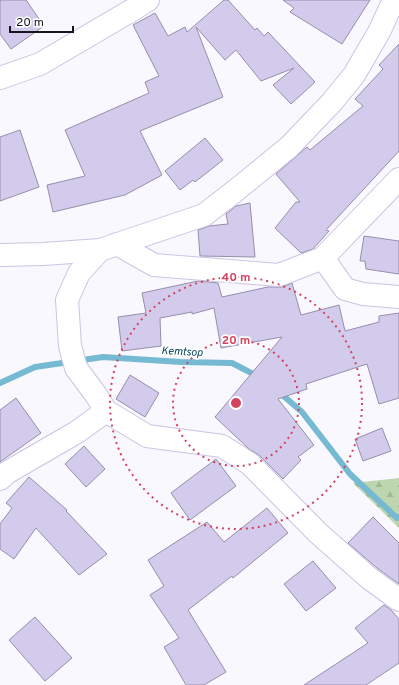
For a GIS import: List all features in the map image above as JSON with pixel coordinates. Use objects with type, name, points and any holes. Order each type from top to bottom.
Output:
[{"type":"street","points":[[0,78],[40,64],[148,0]]},
{"type":"street","points":[[0,255],[43,254],[108,247],[204,215],[289,147],[332,102],[354,75],[379,32],[394,0]]},
{"type":"street","points":[[108,247],[154,265],[279,275],[323,258],[399,179]]},
{"type":"street","points":[[108,247],[79,273],[67,300],[70,346],[76,368],[106,411],[147,436],[222,446],[250,464],[318,533],[369,578],[399,600]]},
{"type":"street","points":[[323,258],[345,289],[363,294],[399,297]]},
{"type":"street","points":[[0,479],[8,472],[77,432],[106,411]]},
{"type":"green space","points":[[399,478],[399,528],[353,483]]},
{"type":"building","points":[[0,0],[26,0],[44,26],[11,49],[0,34]]},
{"type":"building","points":[[224,0],[228,0],[255,30],[257,28],[264,36],[268,32],[315,82],[291,104],[273,85],[294,68],[261,81],[236,50],[225,60],[196,27],[223,97],[140,131],[162,175],[125,195],[53,212],[47,185],[85,176],[65,130],[149,93],[145,82],[159,76],[133,25],[155,13],[168,36],[185,27],[187,32]]},
{"type":"building","points":[[283,0],[370,0],[342,44],[290,12],[294,8]]},
{"type":"building","points":[[399,44],[399,151],[326,230],[329,231],[313,249],[301,253],[275,228],[296,202],[300,202],[276,174],[307,147],[310,150],[363,106],[355,99],[383,69],[379,65]]},
{"type":"building","points":[[20,130],[39,187],[0,201],[0,137]]},
{"type":"building","points":[[205,138],[223,160],[195,182],[193,180],[180,190],[165,171]]},
{"type":"building","points":[[250,203],[255,257],[200,256],[198,230],[209,226],[228,224],[226,214],[236,206]]},
{"type":"building","points":[[364,236],[399,241],[399,274],[366,269],[365,261],[360,261]]},
{"type":"building","points":[[198,281],[218,283],[222,297],[268,287],[283,287],[292,283],[301,315],[339,305],[345,331],[379,322],[379,316],[399,313],[399,398],[379,404],[367,364],[306,384],[307,389],[278,399],[314,445],[298,457],[301,460],[283,479],[259,455],[249,449],[215,417],[282,337],[221,348],[214,308],[192,314],[192,312],[160,318],[161,346],[122,351],[118,317],[146,313],[142,293]]},
{"type":"building","points":[[130,375],[159,393],[145,417],[116,399]]},
{"type":"building","points":[[16,398],[41,433],[0,462],[0,410]]},
{"type":"building","points":[[382,428],[391,451],[363,461],[355,439]]},
{"type":"building","points":[[84,446],[105,469],[86,487],[65,464]]},
{"type":"building","points":[[216,459],[236,486],[190,520],[171,493]]},
{"type":"building","points":[[29,477],[67,510],[66,511],[107,554],[79,575],[36,528],[14,559],[0,549],[0,524],[12,508],[6,503]]},
{"type":"building","points":[[267,508],[288,533],[233,578],[232,576],[188,610],[226,672],[204,685],[186,685],[164,647],[179,638],[150,595],[164,586],[148,560],[207,522],[224,542]]},
{"type":"building","points":[[373,517],[399,543],[399,584],[377,568],[348,543]]},
{"type":"building","points":[[313,561],[336,588],[306,611],[284,584]]},
{"type":"building","points":[[384,605],[399,619],[399,663],[366,685],[304,685],[368,643],[355,628]]},
{"type":"building","points":[[35,617],[72,658],[45,681],[9,640]]},
{"type":"waterway","name":"Kemtsop","points":[[0,383],[35,367],[103,357],[181,362],[232,363],[259,377]]},
{"type":"waterway","name":"Kemtsop","points":[[279,392],[302,412],[350,474],[397,518],[399,517]]}]
